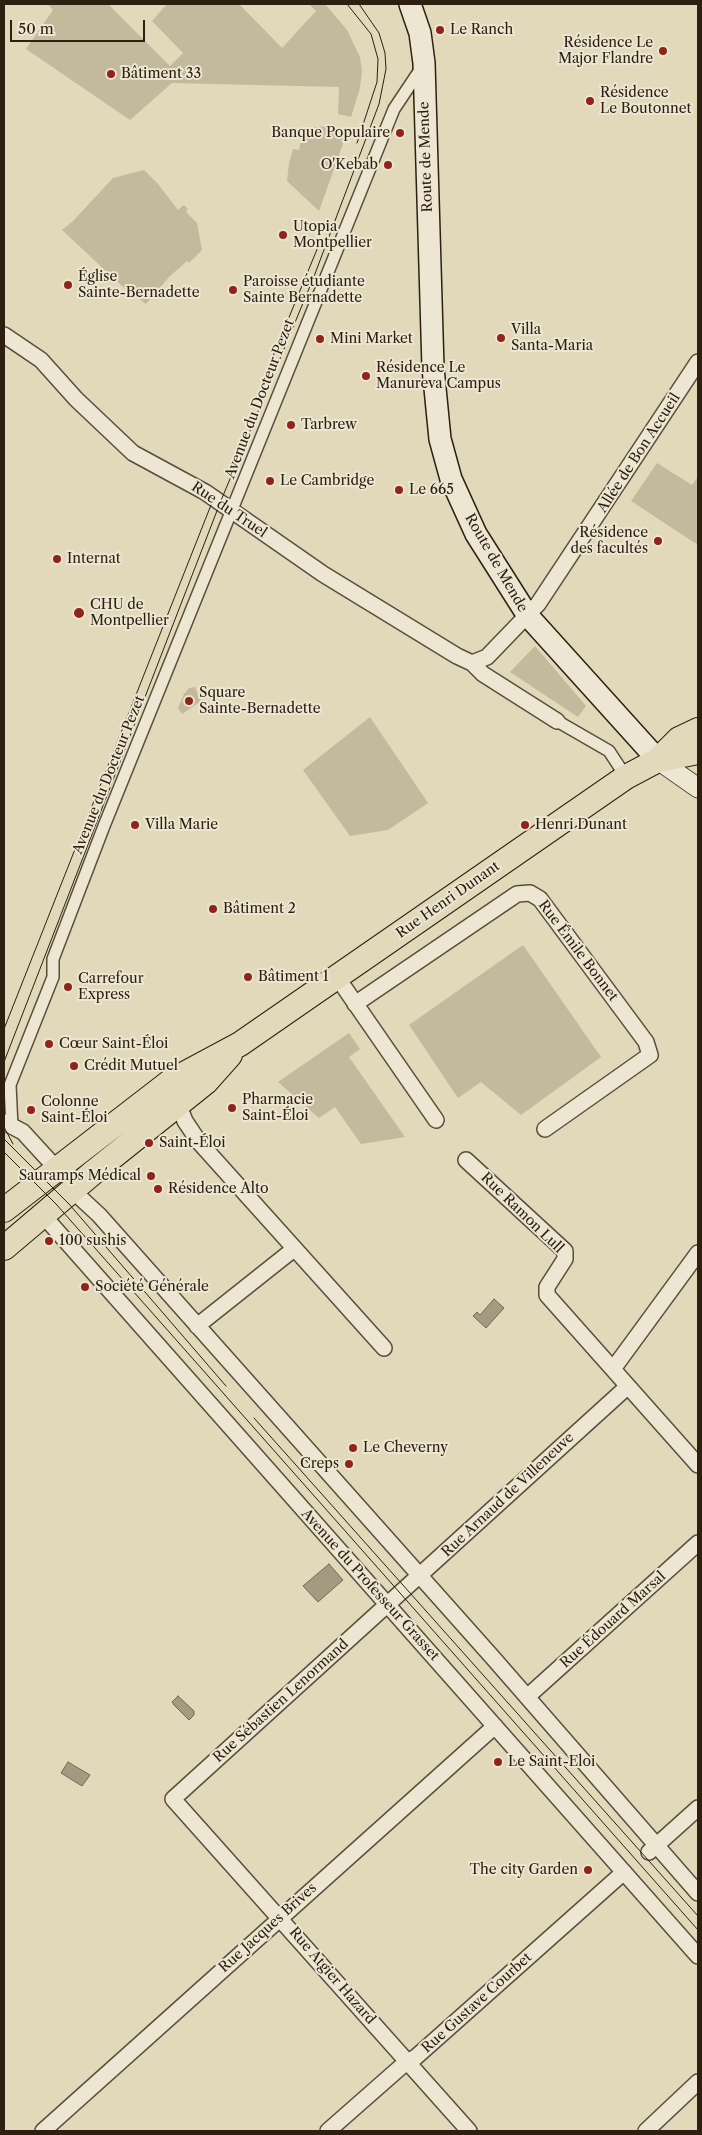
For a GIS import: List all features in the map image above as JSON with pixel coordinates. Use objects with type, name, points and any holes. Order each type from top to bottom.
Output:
[{"type":"main road","name":"Route de Mende","points":[[410,4],[420,33],[424,63],[433,368],[440,439],[451,478],[476,534],[528,616],[658,760]]},
{"type":"main road","points":[[658,760],[680,740],[698,730]]},
{"type":"main road","points":[[658,760],[698,752]]},
{"type":"main road","name":"Rue Henri Dunant","points":[[4,1210],[171,1081],[240,1044],[626,777],[658,760]]},
{"type":"main road","name":"Rue Henri Dunant","points":[[4,1248],[42,1214],[206,1082],[240,1044]]},
{"type":"main road","points":[[42,1214],[43,1192],[56,1168],[72,1190]]},
{"type":"street","name":"Avenue du Docteur Pezet","points":[[8,1124],[10,1085],[54,977],[53,959],[63,933],[290,362],[394,109],[424,63]]},
{"type":"street","name":"Rue du Truel","points":[[4,335],[41,360],[76,399],[133,453],[205,492],[231,512],[365,600],[457,656],[472,663],[483,674],[609,751],[626,777]]},
{"type":"street","name":"Allée de Bon Accueil","points":[[528,616],[588,531],[698,362]]},
{"type":"street","points":[[472,663],[487,657],[528,616]]},
{"type":"street","name":"Route de Mende","points":[[658,760],[698,788]]},
{"type":"street","name":"Rue Émile Bonnet","points":[[355,1004],[517,894],[530,893],[540,899],[646,1042],[650,1055],[545,1128]]},
{"type":"street","points":[[337,977],[436,1120]]},
{"type":"street","points":[[178,1103],[185,1121],[199,1142],[384,1348]]},
{"type":"street","points":[[8,1124],[30,1139],[56,1168]]},
{"type":"street","name":"Rue Ramon Lull","points":[[466,1160],[565,1251],[565,1259],[547,1287],[547,1295],[698,1464]]},
{"type":"street","points":[[72,1190],[99,1215],[420,1575],[527,1697],[652,1849],[698,1893]]},
{"type":"street","name":"Avenue du Professeur Grasset","points":[[42,1214],[206,1401],[389,1604],[494,1726],[698,1956]]},
{"type":"street","points":[[197,1326],[294,1249]]},
{"type":"street","points":[[613,1370],[698,1253]]},
{"type":"street","name":"Rue Arnaud de Villeneuve","points":[[389,1604],[627,1386]]},
{"type":"street","name":"Rue Édouard Marsal","points":[[527,1697],[698,1543]]},
{"type":"street","name":"Rue Sébastien Lenormand","points":[[173,1799],[389,1604]]},
{"type":"street","name":"Rue Jacques Brives","points":[[43,2131],[494,1726]]},
{"type":"street","name":"Rue Atgier Hazard","points":[[173,1799],[469,2131]]},
{"type":"street","points":[[652,1849],[698,1808]]},
{"type":"street","name":"Rue Gustave Courbet","points":[[328,2131],[624,1872]]},
{"type":"street","points":[[646,2131],[698,2082]]},
{"type":"shaded area","points":[[48,4],[108,4],[170,66],[183,53],[152,21],[167,4],[239,4],[282,48],[316,11],[309,4],[325,4],[347,30],[360,57],[362,71],[360,88],[351,117],[338,114],[339,87],[172,83],[130,120],[26,49],[53,10]]},
{"type":"shaded area","points":[[333,126],[348,130],[319,211],[287,181],[289,163],[293,149],[299,150],[302,136],[296,134],[298,128]]},
{"type":"shaded area","points":[[144,170],[158,184],[178,210],[184,205],[188,209],[186,212],[197,223],[202,250],[189,263],[187,261],[169,277],[146,304],[122,286],[62,230],[73,221],[113,178]]},
{"type":"shaded area","points":[[657,463],[692,485],[698,477],[698,545],[631,501]]},
{"type":"shaded area","points":[[535,646],[586,706],[578,717],[510,672]]},
{"type":"shaded area","points":[[195,687],[201,701],[182,714],[178,708],[184,694],[189,688]]},
{"type":"shaded area","points":[[370,717],[428,803],[388,830],[350,836],[303,770]]},
{"type":"shaded area","points":[[523,945],[601,1057],[521,1115],[481,1082],[458,1098],[409,1025]]},
{"type":"shaded area","points":[[349,1033],[360,1049],[349,1057],[405,1137],[361,1144],[335,1107],[319,1118],[278,1082]]},
{"type":"shaded area","points":[[494,1299],[504,1308],[486,1328],[473,1316],[477,1312],[480,1315]]},
{"type":"shaded area","points":[[329,1564],[343,1580],[318,1602],[303,1586]]},
{"type":"shaded area","points":[[178,1696],[194,1711],[194,1715],[189,1720],[172,1702]]},
{"type":"shaded area","points":[[68,1762],[90,1775],[82,1786],[61,1773]]},
{"type":"tram line","points":[[347,4],[371,34],[378,59],[377,82],[357,143]]},
{"type":"tram line","points":[[4,1062],[220,503],[313,279],[379,104],[386,69],[385,53],[379,33],[359,4]]},
{"type":"tram line","points":[[264,378],[318,247]]},
{"type":"tram line","points":[[4,1029],[211,505]]},
{"type":"tram line","points":[[4,1127],[13,1144]]},
{"type":"tram line","points":[[4,1139],[69,1204],[226,1386]]},
{"type":"tram line","points":[[4,1152],[56,1204],[698,1930]]},
{"type":"tram line","points":[[254,1418],[698,1916]]},
{"type":"place","name":"Le Ranch","points":[[440,30]]},
{"type":"place","name":"Résidence Le Major Flandre","points":[[663,51]]},
{"type":"place","name":"Bâtiment 33","points":[[111,74]]},
{"type":"place","name":"Résidence Le Boutonnet","points":[[590,101]]},
{"type":"place","name":"Banque Populaire","points":[[400,133]]},
{"type":"place","name":"O'Kebab","points":[[388,165]]},
{"type":"place","name":"Utopia Montpellier","points":[[283,235]]},
{"type":"place","name":"Église Sainte-Bernadette","points":[[68,285]]},
{"type":"place","name":"Paroisse étudiante Sainte Bernadette","points":[[233,290]]},
{"type":"place","name":"Villa Santa-Maria","points":[[501,338]]},
{"type":"place","name":"Mini Market","points":[[320,339]]},
{"type":"place","name":"Résidence Le Manureva Campus","points":[[366,376]]},
{"type":"place","name":"Tarbrew","points":[[291,425]]},
{"type":"place","name":"Le Cambridge","points":[[270,481]]},
{"type":"place","name":"Le 665","points":[[399,490]]},
{"type":"place","name":"Résidence des facultés","points":[[658,541]]},
{"type":"place","name":"Internat","points":[[57,559]]},
{"type":"place","name":"CHU de Montpellier","points":[[79,613]]},
{"type":"place","name":"Square Sainte-Bernadette","points":[[189,701]]},
{"type":"place","name":"Villa Marie","points":[[135,825]]},
{"type":"place","name":"Henri Dunant","points":[[525,825]]},
{"type":"place","name":"Bâtiment 2","points":[[213,909]]},
{"type":"place","name":"Bâtiment 1","points":[[248,977]]},
{"type":"place","name":"Carrefour Express","points":[[68,987]]},
{"type":"place","name":"Cœur Saint-Éloi","points":[[49,1044]]},
{"type":"place","name":"Crédit Mutuel","points":[[74,1066]]},
{"type":"place","name":"Pharmacie Saint-Éloi","points":[[232,1108]]},
{"type":"place","name":"Colonne Saint-Éloi","points":[[31,1110]]},
{"type":"place","name":"Saint-Éloi","points":[[149,1143]]},
{"type":"place","name":"Sauramps Médical","points":[[151,1176]]},
{"type":"place","name":"Résidence Alto","points":[[158,1189]]},
{"type":"place","name":"100 sushis","points":[[49,1241]]},
{"type":"place","name":"Société Générale","points":[[85,1287]]},
{"type":"place","name":"Le Cheverny","points":[[353,1448]]},
{"type":"place","name":"Creps","points":[[349,1464]]},
{"type":"place","name":"Le Saint-Eloi","points":[[498,1762]]},
{"type":"place","name":"The city Garden","points":[[588,1870]]}]
